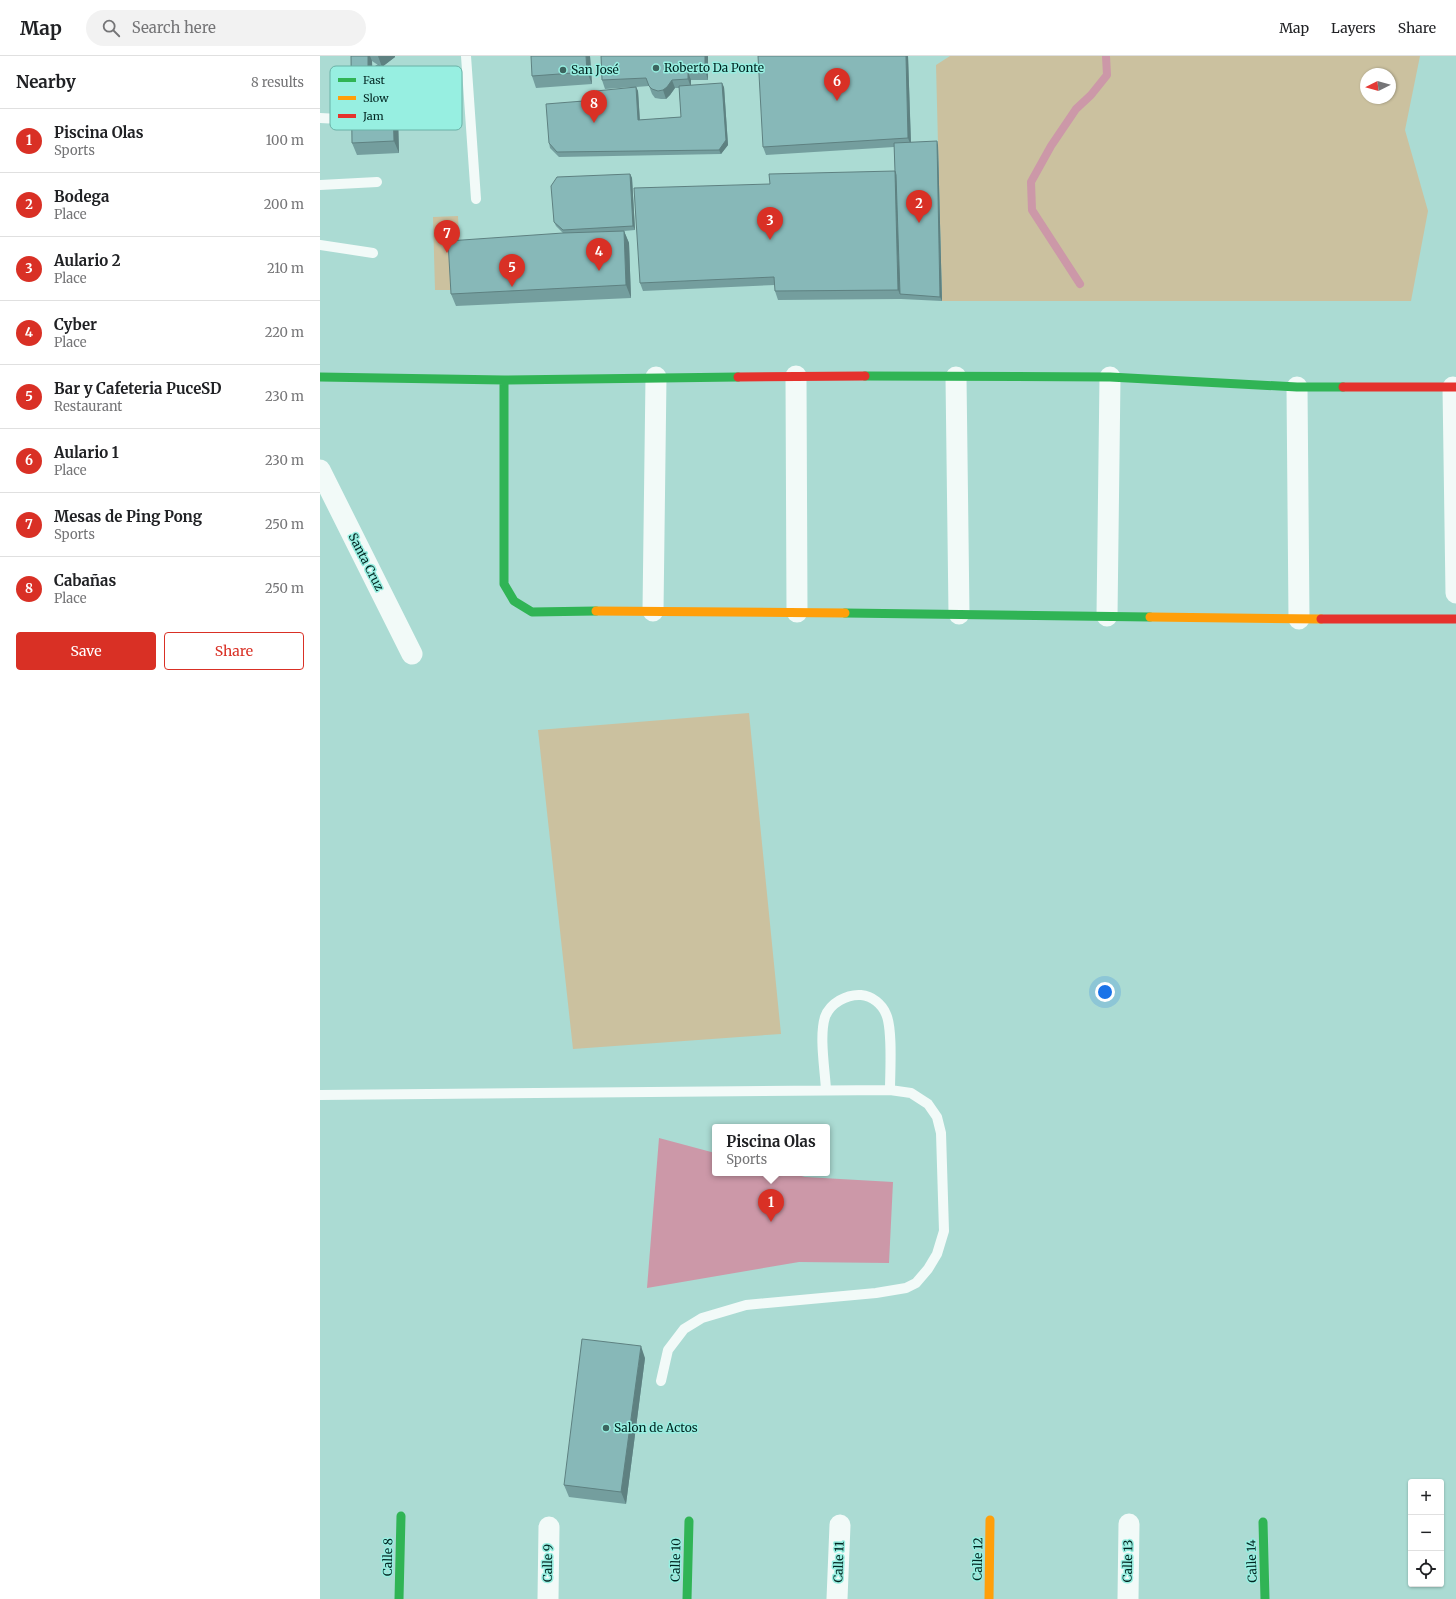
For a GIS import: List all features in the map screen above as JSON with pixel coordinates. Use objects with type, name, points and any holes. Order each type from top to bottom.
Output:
[{"type":"street","points":[[796,376],[797,612]]},
{"type":"street","points":[[320,378],[504,380],[796,376],[1110,377],[1297,387],[1455,387],[1456,593]]},
{"type":"street","points":[[653,611],[656,377]]},
{"type":"street","points":[[956,377],[959,614]]},
{"type":"street","points":[[1107,616],[1110,377]]},
{"type":"street","points":[[504,380],[504,584],[514,601],[532,612],[797,612],[1299,619],[1456,619]]},
{"type":"street","points":[[1297,387],[1299,619]]},
{"type":"street","name":"Santa Cruz","points":[[320,470],[412,654]]},
{"type":"street","name":"Calle 8","points":[[399,1599],[401,1516]]},
{"type":"street","name":"Calle 12","points":[[989,1599],[990,1520]]},
{"type":"street","name":"Calle 10","points":[[687,1599],[689,1521]]},
{"type":"street","name":"Calle 14","points":[[1263,1522],[1265,1599]]},
{"type":"street","name":"Calle 13","points":[[1128,1599],[1129,1524]]},
{"type":"street","name":"Calle 11","points":[[837,1599],[840,1525]]},
{"type":"street","name":"Calle 9","points":[[548,1599],[549,1527]]},
{"type":"lane","points":[[466,56],[476,199]]},
{"type":"lane","points":[[320,118],[330,119]]},
{"type":"lane","points":[[320,185],[377,182]]},
{"type":"lane","points":[[320,245],[373,253]]},
{"type":"lane","points":[[826,1090],[823,1036],[825,1017],[832,1006],[843,998],[856,994],[869,995],[880,1004],[890,1025],[890,1090]]},
{"type":"lane","points":[[320,1095],[890,1090],[911,1093],[928,1104],[937,1117],[941,1133],[944,1231],[937,1254],[928,1269],[916,1283],[906,1288],[876,1293],[746,1305],[702,1318],[684,1329],[668,1350],[661,1381]]},
{"type":"shaded area","points":[[950,56],[1420,56],[1405,130],[1428,211],[1411,301],[942,301],[936,65]]},
{"type":"shaded area","points":[[458,216],[461,290],[435,290],[433,217]]},
{"type":"shaded area","points":[[749,713],[781,1034],[573,1049],[538,730]]},
{"type":"shaded area","points":[[659,1138],[712,1152],[712,1176],[802,1176],[893,1182],[889,1263],[799,1262],[647,1288]]},
{"type":"building","points":[[351,56],[368,56],[368,66],[351,66]]},
{"type":"building","points":[[531,56],[586,56],[587,72],[532,76]]},
{"type":"building","name":"Roberto Da Ponte","points":[[601,56],[705,56],[705,71],[688,72],[688,79],[672,80],[667,87],[658,91],[649,86],[646,78],[602,80]]},
{"type":"building","points":[[758,56],[906,56],[908,138],[763,147]]},
{"type":"building","points":[[722,83],[726,140],[719,150],[557,152],[549,143],[546,104],[596,100],[596,91],[636,87],[638,120],[681,117],[679,86]]},
{"type":"building","points":[[352,130],[394,130],[394,141],[352,143]]},
{"type":"building","points":[[937,141],[940,297],[900,294],[894,143]]},
{"type":"building","points":[[895,171],[898,290],[775,291],[774,277],[640,283],[634,188],[770,184],[769,174]]},
{"type":"building","points":[[630,174],[633,226],[563,230],[554,222],[551,186],[557,177]]},
{"type":"building","points":[[624,231],[626,285],[451,294],[448,241],[563,233]]},
{"type":"building","name":"Salon de Actos","points":[[582,1339],[641,1346],[621,1492],[564,1485]]},
{"type":"waterway","points":[[1080,284],[1032,210],[1031,182],[1051,146],[1076,109],[1091,95],[1107,75],[1106,56]]},
{"type":"traffic: fast","points":[[865,376],[1110,377],[1297,387],[1343,387]]},
{"type":"traffic: fast","points":[[320,377],[504,380],[738,377]]},
{"type":"traffic: fast","points":[[504,380],[504,584],[514,601],[532,612],[596,611]]},
{"type":"traffic: fast","points":[[845,613],[1150,617]]},
{"type":"traffic: fast","points":[[399,1599],[401,1516]]},
{"type":"traffic: fast","points":[[687,1599],[689,1521]]},
{"type":"traffic: fast","points":[[1263,1522],[1265,1599]]},
{"type":"traffic: slow","points":[[596,611],[845,613]]},
{"type":"traffic: slow","points":[[1150,617],[1321,619]]},
{"type":"traffic: slow","points":[[989,1599],[990,1520]]},
{"type":"traffic: jam","points":[[738,377],[865,376]]},
{"type":"traffic: jam","points":[[1343,387],[1456,387]]},
{"type":"traffic: jam","points":[[1321,619],[1456,619]]},
{"type":"place","name":"Roberto Da Ponte","points":[[656,68]]},
{"type":"place","name":"San José","points":[[563,70]]},
{"type":"place","name":"Aulario 1","points":[[837,101]]},
{"type":"place","name":"Cabañas","points":[[594,123]]},
{"type":"place","name":"Bodega","points":[[919,223]]},
{"type":"place","name":"Aulario 2","points":[[770,240]]},
{"type":"place","name":"Mesas de Ping Pong","points":[[447,253]]},
{"type":"place","name":"Cyber","points":[[599,271]]},
{"type":"place","name":"Bar y Cafeteria PuceSD","points":[[512,287]]},
{"type":"place","name":"Piscina Olas","points":[[771,1222]]},
{"type":"place","name":"Salon de Actos","points":[[606,1428]]}]
